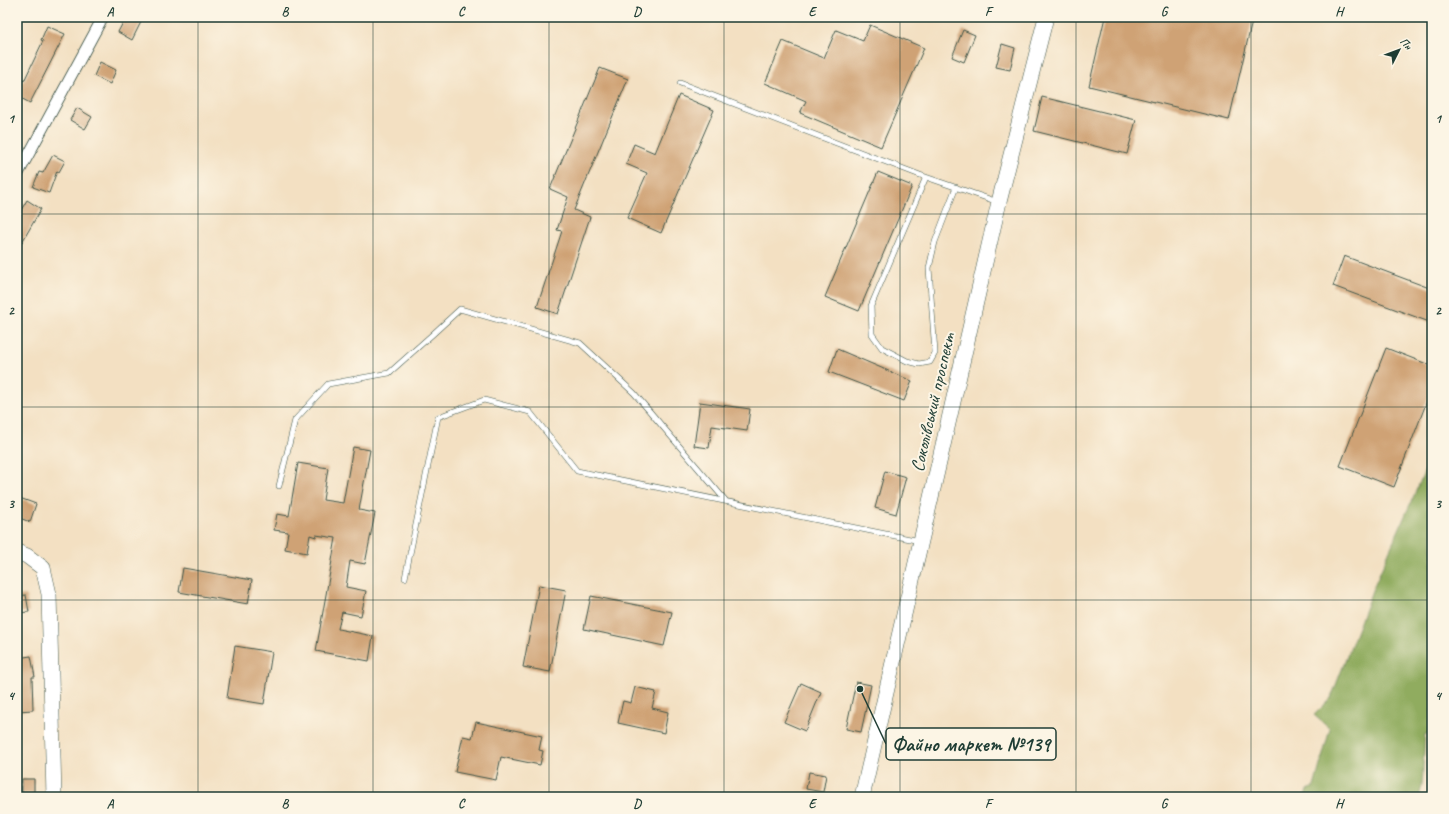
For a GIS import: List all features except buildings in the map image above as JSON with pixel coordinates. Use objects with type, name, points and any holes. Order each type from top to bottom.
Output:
[{"type":"street","points":[[17,176],[103,17]]},
{"type":"street","name":"Соколівський проспект","points":[[862,797],[999,202],[1046,17]]},
{"type":"street","points":[[17,552],[27,556],[43,568],[48,594],[54,797]]},
{"type":"lane","points":[[680,82],[926,177],[999,202]]},
{"type":"lane","points":[[926,177],[872,306],[872,334],[882,348],[907,362],[919,364],[930,362],[935,353],[929,268],[935,242],[956,187]]},
{"type":"lane","points":[[279,486],[295,420],[328,384],[388,372],[434,334],[460,308],[580,343],[634,393],[726,501]]},
{"type":"lane","points":[[405,578],[438,417],[484,400],[530,412],[577,471],[921,541]]},
{"type":"green space","points":[[1432,455],[1432,734],[1425,734],[1422,786],[1419,797],[1306,797],[1308,790],[1314,787],[1330,729],[1314,715],[1331,698],[1373,588]]},
{"type":"place","name":"Файно маркет №139","points":[[860,689]]}]
